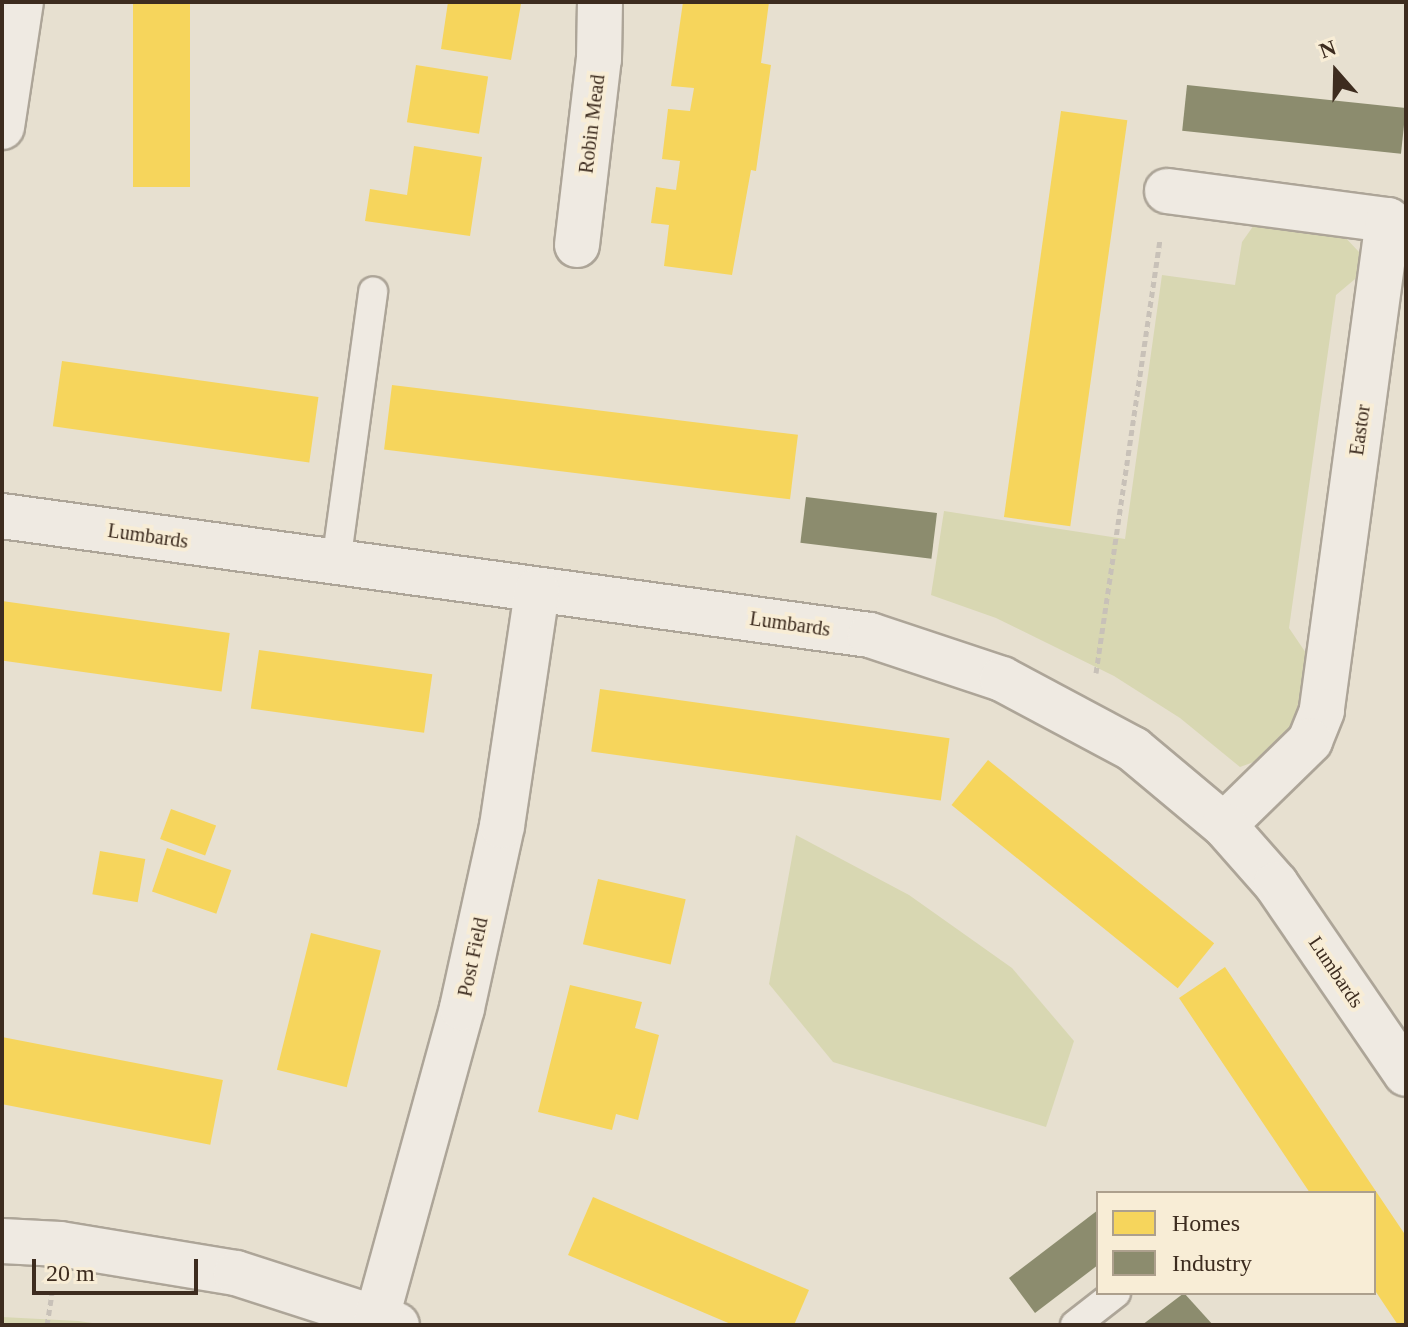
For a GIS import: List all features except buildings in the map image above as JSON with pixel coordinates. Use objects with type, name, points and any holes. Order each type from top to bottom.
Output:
[{"type":"street","points":[[2,127],[21,2]]},
{"type":"street","name":"Robin Mead","points":[[577,245],[599,59],[600,2]]},
{"type":"street","name":"Eastor","points":[[1167,191],[1388,220],[1322,711],[1310,741],[1224,825]]},
{"type":"street","name":"Lumbards","points":[[2,516],[870,635],[1002,679],[1090,722],[1133,749],[1224,825],[1276,884],[1406,1074]]},
{"type":"street","name":"Post Field","points":[[387,1321],[502,826],[537,591]]},
{"type":"street","points":[[2,1241],[60,1244],[236,1273],[387,1321]]},
{"type":"lane","points":[[336,563],[373,292]]},
{"type":"lane","points":[[1075,1325],[1113,1295]]},
{"type":"path","points":[[1090,722],[1167,191]]},
{"type":"green space","points":[[1254,225],[1341,233],[1359,252],[1361,274],[1336,295],[1289,628],[1310,659],[1302,712],[1273,755],[1240,767],[1180,718],[1114,676],[996,618],[931,595],[944,511],[1125,539],[1162,275],[1235,285],[1242,242]]},
{"type":"green space","points":[[796,835],[909,895],[1012,968],[1074,1041],[1046,1127],[833,1062],[769,984]]},
{"type":"green space","points":[[2,1317],[78,1321],[107,1325],[2,1325]]}]
